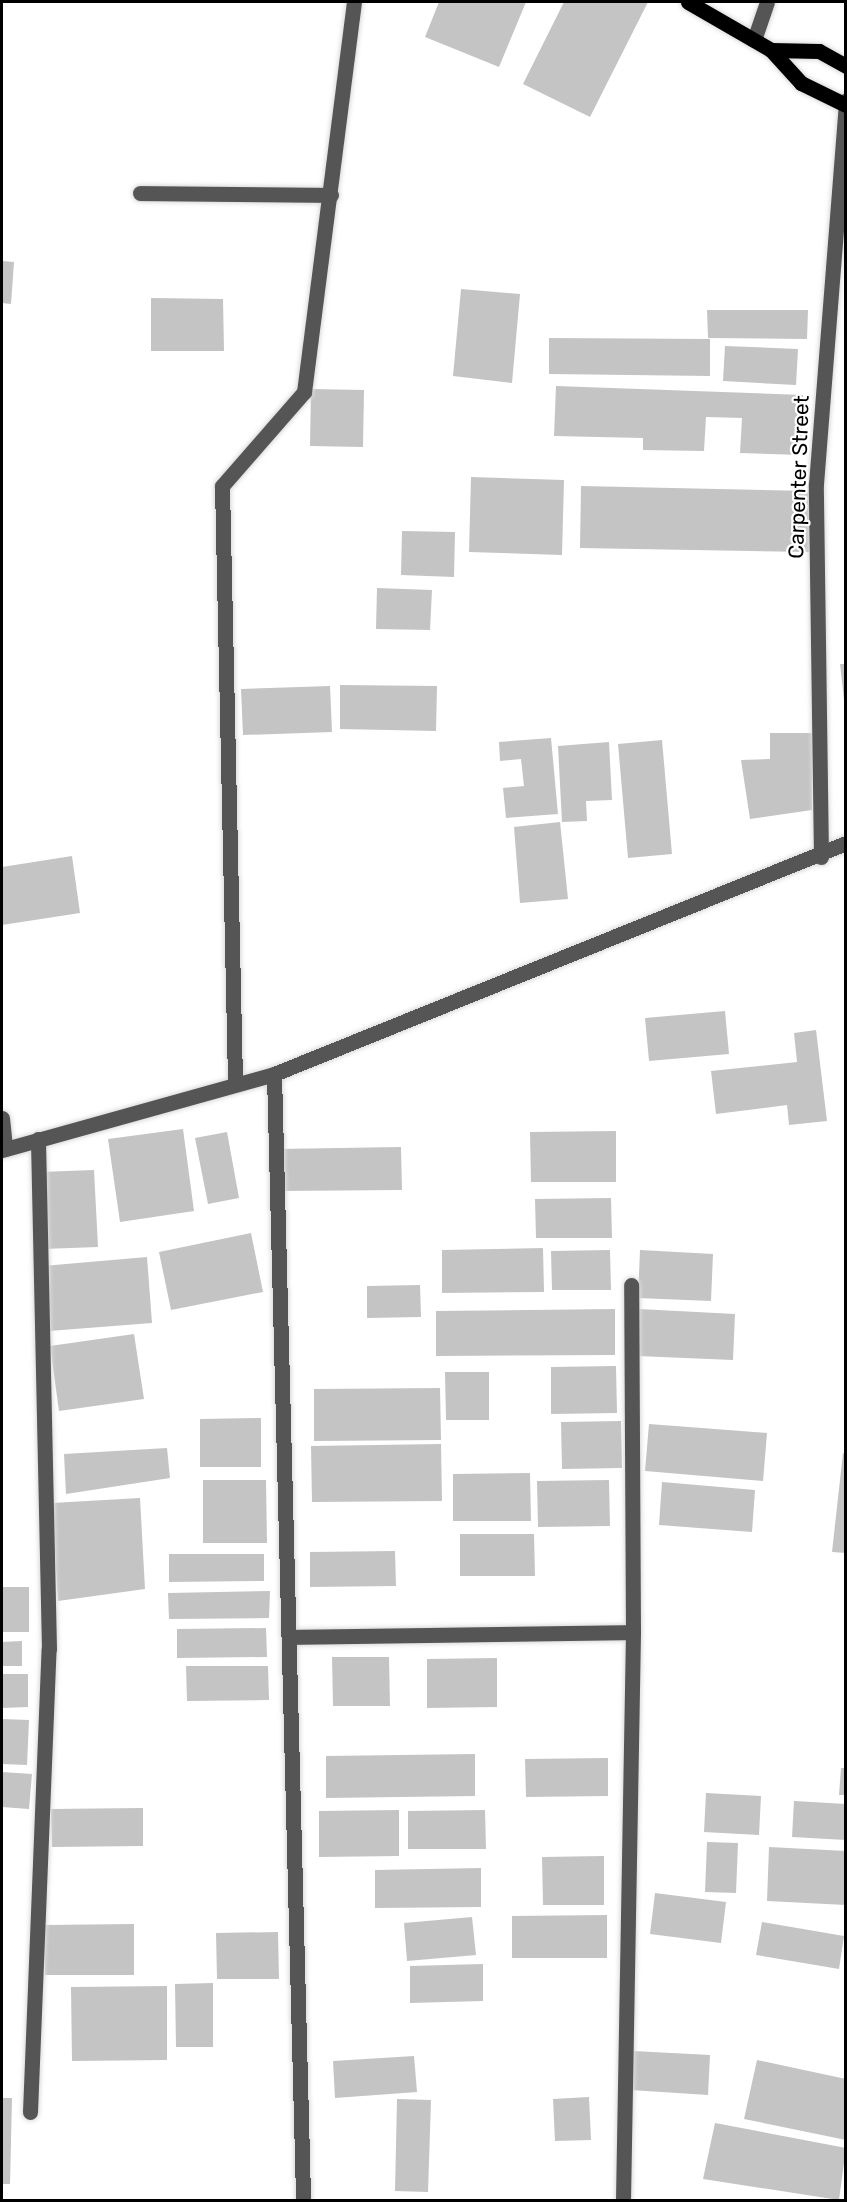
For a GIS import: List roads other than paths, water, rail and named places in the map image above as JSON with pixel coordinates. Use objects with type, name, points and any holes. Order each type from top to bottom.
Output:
[{"type":"main road","points":[[688,2],[771,50],[801,83],[845,103]]},
{"type":"main road","points":[[771,50],[819,51],[846,66]]},
{"type":"street","points":[[235,1081],[222,486],[304,393],[354,2]]},
{"type":"street","points":[[754,40],[767,2]]},
{"type":"street","name":"Carpenter Street","points":[[821,857],[816,484],[845,103]]},
{"type":"street","points":[[140,193],[331,195]]},
{"type":"street","points":[[2,1118],[3,1150],[235,1081],[274,1074],[821,857],[846,843]]},
{"type":"street","points":[[274,1074],[291,1637],[303,2200]]},
{"type":"street","points":[[30,2112],[50,1649],[38,1139]]},
{"type":"street","points":[[623,2200],[633,1632],[631,1285]]},
{"type":"street","points":[[291,1637],[633,1632]]}]
